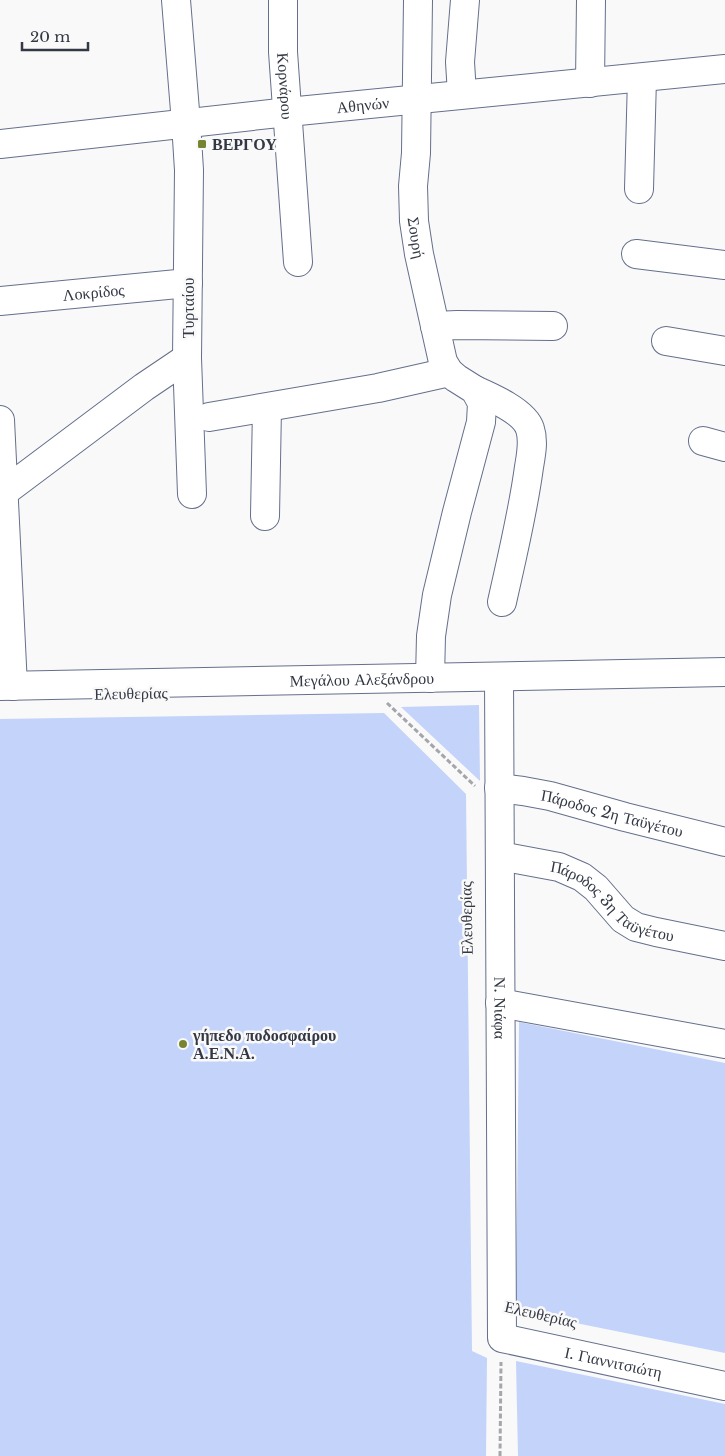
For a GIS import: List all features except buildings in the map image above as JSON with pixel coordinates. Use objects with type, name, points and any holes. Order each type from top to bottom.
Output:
[{"type":"street","name":"Τυρταίου","points":[[176,0],[196,286],[187,358],[192,494]]},
{"type":"street","name":"Κορνάρου","points":[[283,0],[283,52],[298,262]]},
{"type":"street","name":"Σουρή","points":[[418,0],[418,98],[416,152],[412,186],[414,221],[419,254],[443,362],[449,372]]},
{"type":"street","points":[[462,94],[460,62],[466,0]]},
{"type":"street","points":[[590,83],[591,0]]},
{"type":"street","name":"Αθηνών","points":[[0,144],[418,98],[725,69]]},
{"type":"street","points":[[639,189],[642,78]]},
{"type":"street","points":[[636,254],[725,265]]},
{"type":"street","points":[[189,389],[199,357],[196,286]]},
{"type":"street","name":"Λοκρίδος","points":[[0,301],[196,286]]},
{"type":"street","points":[[435,326],[553,326]]},
{"type":"street","points":[[666,341],[725,351]]},
{"type":"street","points":[[2,493],[144,387],[187,358]]},
{"type":"street","points":[[209,417],[378,388],[449,372],[475,390],[505,404],[519,414],[530,428],[532,445],[528,478],[502,602]]},
{"type":"street","points":[[430,678],[431,636],[437,596],[457,512],[482,422],[482,404],[475,390]]},
{"type":"street","points":[[265,516],[267,408]]},
{"type":"street","points":[[0,420],[6,686]]},
{"type":"street","name":"Μεγάλου Αλεξάνδρου","points":[[6,686],[725,672]]},
{"type":"street","name":"Ν. Νιάφα","points":[[499,677],[488,788],[500,856],[502,1338]]},
{"type":"street","name":"Πάροδος 2η Ταϋγέτου","points":[[488,788],[543,794],[725,842]]},
{"type":"street","name":"Πάροδος 3η Ταϋγέτου","points":[[500,856],[559,867],[582,877],[596,888],[623,919],[636,927],[725,946]]},
{"type":"street","points":[[500,1003],[725,1044]]},
{"type":"street","name":"Ι. Γιαννιτσιώτη","points":[[502,1338],[725,1386]]},
{"type":"path","points":[[385,701],[488,788]]},
{"type":"path","points":[[500,1456],[502,1338]]},
{"type":"shaded area","points":[[479,705],[480,781],[401,707]]},
{"type":"shaded area","points":[[384,713],[466,794],[472,1351],[487,1358],[486,1456],[0,1456],[0,719]]},
{"type":"shaded area","points":[[519,1022],[725,1063],[725,1353],[516,1311]]},
{"type":"shaded area","points":[[516,1361],[725,1404],[725,1456],[518,1456]]},
{"type":"place","name":"ΒΕΡΓΟΥ","points":[[202,144]]},
{"type":"place","name":"γήπεδο ποδοσφαίρου Α.Ε.Ν.Α.","points":[[183,1044]]}]
